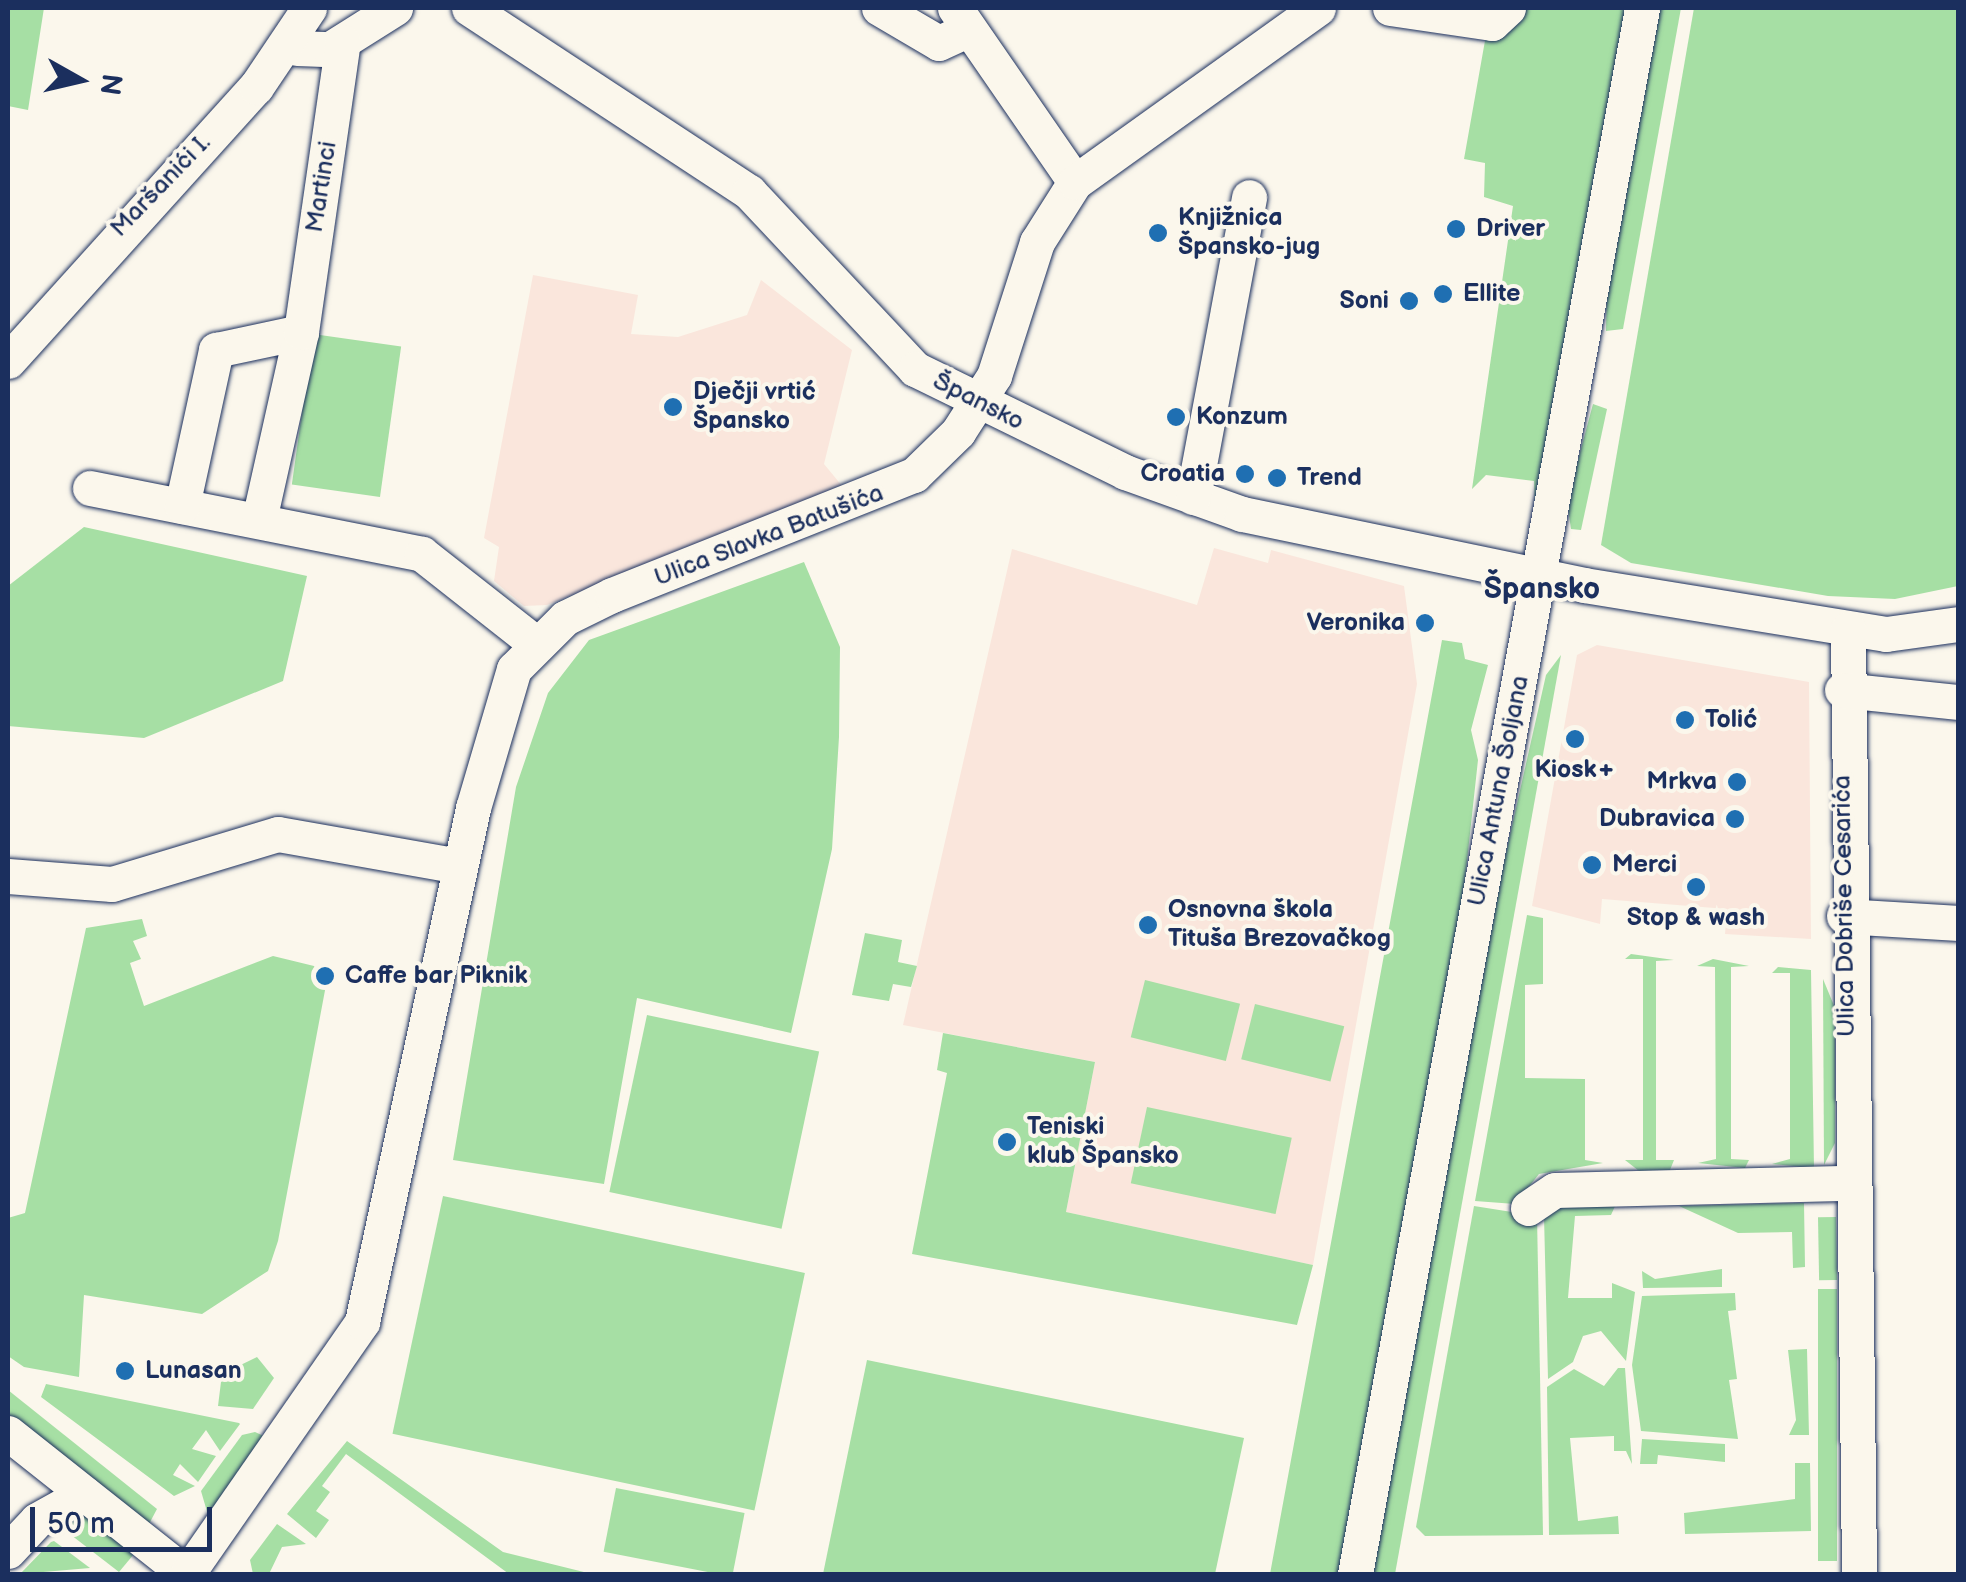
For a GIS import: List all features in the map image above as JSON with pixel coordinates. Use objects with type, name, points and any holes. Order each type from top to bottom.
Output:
[{"type":"street","name":"Maršanići I.","points":[[8,360],[256,87],[309,8]]},
{"type":"street","points":[[296,48],[342,42],[396,8]]},
{"type":"street","name":"Špansko","points":[[469,8],[749,192],[901,357],[977,406],[1193,497],[1538,577],[1848,630],[1958,624]]},
{"type":"street","points":[[879,8],[939,44],[962,18],[1075,182]]},
{"type":"street","name":"Ulica Slavka Batušića","points":[[186,1574],[362,1322],[500,698],[535,643],[612,595],[890,490],[932,460],[977,406],[1037,242],[1075,182],[1318,8]]},
{"type":"street","points":[[1390,8],[1492,23],[1508,8]]},
{"type":"street","name":"Ulica Antuna Šoljana","points":[[1354,1574],[1642,8]]},
{"type":"street","name":"Martinci","points":[[259,520],[300,332],[342,42]]},
{"type":"street","points":[[1193,497],[1249,196]]},
{"type":"street","points":[[182,506],[216,350],[300,332]]},
{"type":"street","points":[[90,488],[422,554],[535,643]]},
{"type":"street","name":"Ulica Dobriše Cesarića","points":[[1848,630],[1842,690],[1844,916],[1858,1574]]},
{"type":"street","points":[[1842,690],[1958,702]]},
{"type":"street","points":[[8,876],[112,884],[278,834],[460,866]]},
{"type":"street","points":[[1844,916],[1958,923]]},
{"type":"street","points":[[1528,1208],[1555,1190],[1851,1183]]},
{"type":"street","points":[[8,1432],[186,1574]]},
{"type":"street","points":[[36,1520],[50,1466]]},
{"type":"street","points":[[8,1551],[36,1520],[84,1494]]},
{"type":"shaded area","name":"Dječji vrtić Špansko","points":[[533,275],[638,295],[631,334],[678,337],[747,315],[761,280],[852,350],[824,464],[843,487],[547,605],[524,606],[494,581],[499,547],[484,538]]},
{"type":"shaded area","name":"Osnovna škola Tituša Brezovačkog","points":[[1214,548],[1268,563],[1271,550],[1404,586],[1417,684],[1313,1265],[1066,1212],[1095,1062],[903,1025],[1012,549],[1197,605]]},
{"type":"shaded area","points":[[1597,645],[1809,682],[1811,939],[1725,934],[1727,909],[1602,899],[1600,924],[1532,906],[1577,655]]},
{"type":"green space","points":[[8,8],[44,8],[28,110],[8,106]]},
{"type":"green space","points":[[1525,8],[1627,8],[1535,510],[1534,481],[1486,475],[1472,489],[1513,206],[1484,197],[1485,163],[1464,159],[1486,35]]},
{"type":"green space","points":[[1655,8],[1681,8],[1623,329],[1606,331],[1607,278]]},
{"type":"green space","points":[[1694,8],[1958,8],[1958,586],[1895,599],[1828,596],[1631,563],[1601,545]]},
{"type":"green space","points":[[313,334],[401,346],[380,497],[292,485]]},
{"type":"green space","points":[[1593,404],[1607,409],[1581,530],[1571,529],[1567,501]]},
{"type":"green space","points":[[84,527],[307,576],[283,681],[144,738],[8,726],[8,586]]},
{"type":"green space","points":[[804,562],[840,647],[839,737],[832,849],[791,1033],[637,998],[604,1184],[453,1160],[516,787],[548,693],[589,640]]},
{"type":"green space","points":[[1442,640],[1462,643],[1465,659],[1488,665],[1471,730],[1478,760],[1461,916],[1339,1574],[1270,1574]]},
{"type":"green space","points":[[1561,655],[1395,1574],[1367,1574],[1496,897],[1546,675]]},
{"type":"green space","points":[[1527,915],[1543,918],[1543,984],[1525,985],[1525,1078],[1585,1079],[1585,1160],[1603,1163],[1539,1174],[1515,1204],[1475,1201]]},
{"type":"green space","points":[[142,919],[147,936],[133,941],[141,959],[130,963],[144,1006],[273,956],[314,966],[326,985],[278,1241],[268,1271],[202,1314],[84,1295],[79,1377],[24,1367],[8,1356],[8,1218],[25,1213],[86,928]]},
{"type":"green space","points":[[865,933],[902,940],[898,962],[917,966],[911,987],[893,984],[889,1001],[852,995]]},
{"type":"green space","points":[[1631,954],[1674,960],[1656,961],[1656,1160],[1674,1160],[1670,1170],[1639,1171],[1625,1160],[1643,1160],[1643,959],[1625,959]]},
{"type":"green space","points":[[1713,959],[1749,966],[1731,967],[1731,1159],[1749,1160],[1745,1168],[1698,1163],[1716,1159],[1715,967],[1697,966]]},
{"type":"green space","points":[[1778,967],[1811,970],[1814,1168],[1772,1164],[1790,1159],[1790,973],[1772,973]]},
{"type":"green space","points":[[1823,979],[1835,1008],[1835,1143],[1824,1165]]},
{"type":"green space","points":[[1145,980],[1240,1004],[1226,1061],[1131,1037]]},
{"type":"green space","points":[[1255,1004],[1344,1026],[1330,1082],[1241,1059]]},
{"type":"green space","points":[[647,1015],[819,1052],[782,1229],[609,1192]]},
{"type":"green space","name":"Teniski klub Špansko","points":[[943,1033],[1095,1062],[1066,1212],[1313,1265],[1297,1325],[912,1254],[947,1073],[937,1070]]},
{"type":"green space","points":[[1147,1107],[1292,1138],[1276,1214],[1131,1183]]},
{"type":"green space","points":[[443,1196],[805,1273],[754,1511],[392,1434]]},
{"type":"green space","points":[[1804,1203],[1805,1267],[1793,1268],[1792,1232],[1738,1233],[1679,1206]]},
{"type":"green space","points":[[1616,1204],[1611,1215],[1575,1216],[1568,1298],[1612,1298],[1612,1283],[1635,1292],[1626,1361],[1601,1331],[1583,1336],[1573,1362],[1548,1379],[1544,1216],[1551,1206]]},
{"type":"green space","points":[[1474,1206],[1537,1216],[1543,1535],[1425,1536],[1416,1527]]},
{"type":"green space","points":[[1818,1217],[1836,1217],[1837,1280],[1819,1280]]},
{"type":"green space","points":[[1722,1269],[1722,1287],[1643,1288],[1642,1271],[1655,1279]]},
{"type":"green space","points":[[1818,1289],[1837,1289],[1837,1561],[1818,1561]]},
{"type":"green space","points":[[1735,1293],[1736,1310],[1728,1311],[1737,1379],[1729,1380],[1738,1439],[1641,1431],[1632,1365],[1642,1296]]},
{"type":"green space","points":[[1807,1349],[1809,1435],[1789,1435],[1796,1420],[1788,1350]]},
{"type":"green space","points":[[257,1357],[274,1378],[253,1409],[218,1406],[222,1374]]},
{"type":"green space","points":[[867,1360],[1244,1438],[1215,1574],[823,1574]]},
{"type":"green space","points":[[1618,1368],[1625,1368],[1632,1464],[1626,1451],[1614,1451],[1614,1436],[1570,1438],[1578,1521],[1618,1516],[1619,1534],[1549,1535],[1547,1387],[1574,1369],[1604,1386]]},
{"type":"green space","points":[[46,1384],[240,1424],[220,1451],[206,1430],[192,1449],[216,1456],[198,1482],[180,1464],[173,1475],[195,1486],[174,1496],[41,1397]]},
{"type":"green space","points":[[8,1390],[157,1509],[149,1524],[8,1414]]},
{"type":"green space","points":[[255,1432],[266,1437],[208,1515],[201,1491],[242,1435]]},
{"type":"green space","points":[[1642,1439],[1725,1444],[1725,1462],[1658,1455],[1657,1464],[1640,1464]]},
{"type":"green space","points":[[347,1441],[503,1552],[592,1574],[509,1574],[346,1454],[322,1486],[330,1492],[316,1511],[329,1520],[316,1538],[287,1514]]},
{"type":"green space","points":[[1795,1463],[1810,1463],[1811,1531],[1685,1534],[1684,1513],[1795,1499]]},
{"type":"green space","points":[[616,1488],[745,1513],[733,1574],[604,1552]]},
{"type":"green space","points":[[77,1510],[134,1554],[119,1572],[49,1518]]},
{"type":"green space","points":[[277,1524],[306,1544],[282,1547],[269,1574],[253,1574],[250,1560]]},
{"type":"green space","points":[[51,1542],[90,1568],[20,1574]]},
{"type":"place","name":"Driver","points":[[1456,229]]},
{"type":"place","name":"Knjižnica Špansko-jug","points":[[1158,233]]},
{"type":"place","name":"Ellite","points":[[1443,294]]},
{"type":"place","name":"Soni","points":[[1409,301]]},
{"type":"place","name":"Dječji vrtić Špansko","points":[[673,407]]},
{"type":"place","name":"Konzum","points":[[1176,417]]},
{"type":"place","name":"Croatia","points":[[1245,474]]},
{"type":"place","name":"Trend","points":[[1277,478]]},
{"type":"place","name":"Veronika","points":[[1425,623]]},
{"type":"place","name":"Tolić","points":[[1685,720]]},
{"type":"place","name":"Kiosk+","points":[[1575,739]]},
{"type":"place","name":"Mrkva","points":[[1737,782]]},
{"type":"place","name":"Dubravica","points":[[1735,819]]},
{"type":"place","name":"Merci","points":[[1592,865]]},
{"type":"place","name":"Stop & wash","points":[[1696,887]]},
{"type":"place","name":"Osnovna škola Tituša Brezovačkog","points":[[1148,925]]},
{"type":"place","name":"Caffe bar Piknik","points":[[325,976]]},
{"type":"place","name":"Teniski klub Špansko","points":[[1007,1142]]},
{"type":"place","name":"Lunasan","points":[[125,1371]]},
{"type":"district","name":"Špansko","points":[[1542,589]]}]
